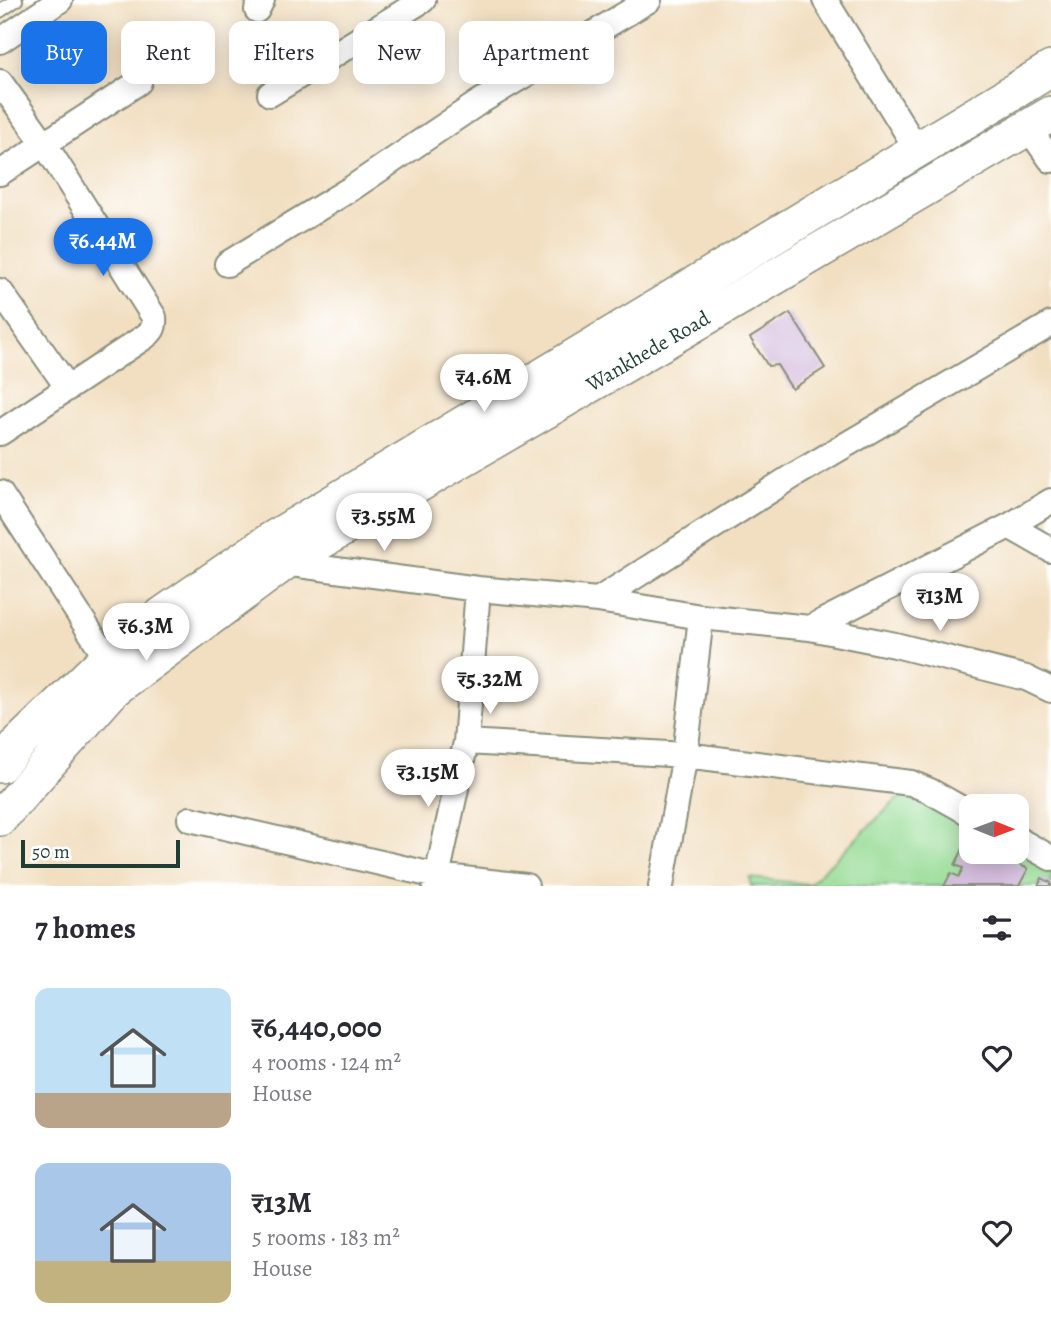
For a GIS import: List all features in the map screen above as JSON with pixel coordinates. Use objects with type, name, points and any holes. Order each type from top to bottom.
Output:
[{"type":"main road","name":"Wankhede Road","points":[[0,818],[114,689],[278,552],[1051,69]]},
{"type":"main road","name":"Wankhede Road","points":[[278,552],[1039,121]]},
{"type":"main road","points":[[0,765],[20,741],[107,658],[162,615],[278,552]]},
{"type":"street","points":[[0,41],[61,0]]},
{"type":"street","points":[[270,94],[423,0]]},
{"type":"street","points":[[227,264],[352,188],[478,103],[649,0]]},
{"type":"street","points":[[825,0],[918,151]]},
{"type":"street","points":[[0,82],[44,143],[154,317],[155,324],[152,332],[0,433]]},
{"type":"street","points":[[0,173],[136,84]]},
{"type":"street","points":[[1039,121],[1051,160]]},
{"type":"street","points":[[0,291],[68,388]]},
{"type":"street","points":[[598,600],[793,476],[1051,324]]},
{"type":"street","points":[[0,493],[107,658]]},
{"type":"street","points":[[810,628],[1009,526],[1051,501]]},
{"type":"street","points":[[1009,526],[1051,550]]},
{"type":"street","points":[[278,552],[478,589],[598,600],[701,617],[810,628],[895,645],[1026,677],[1051,690]]},
{"type":"street","points":[[436,881],[466,742],[478,589]]},
{"type":"street","points":[[661,886],[685,755],[701,617]]},
{"type":"street","points":[[466,742],[685,755],[911,783],[959,807]]},
{"type":"street","points":[[190,818],[436,881],[526,886]]},
{"type":"street","points":[[1029,846],[1051,858]]},
{"type":"lane","points":[[0,11],[16,0]]},
{"type":"green space","points":[[907,790],[959,814],[959,864],[1029,864],[1029,854],[1051,858],[1051,886],[751,886],[750,878],[809,884]]},
{"type":"building","points":[[790,313],[825,368],[792,389],[777,365],[768,366],[750,338]]},
{"type":"building","points":[[959,857],[959,864],[1018,864],[1028,869],[1019,886],[944,886],[951,873],[959,877],[963,868],[955,865]]},
{"type":"building","points":[[1042,878],[1051,883],[1051,886],[1038,886]]}]
